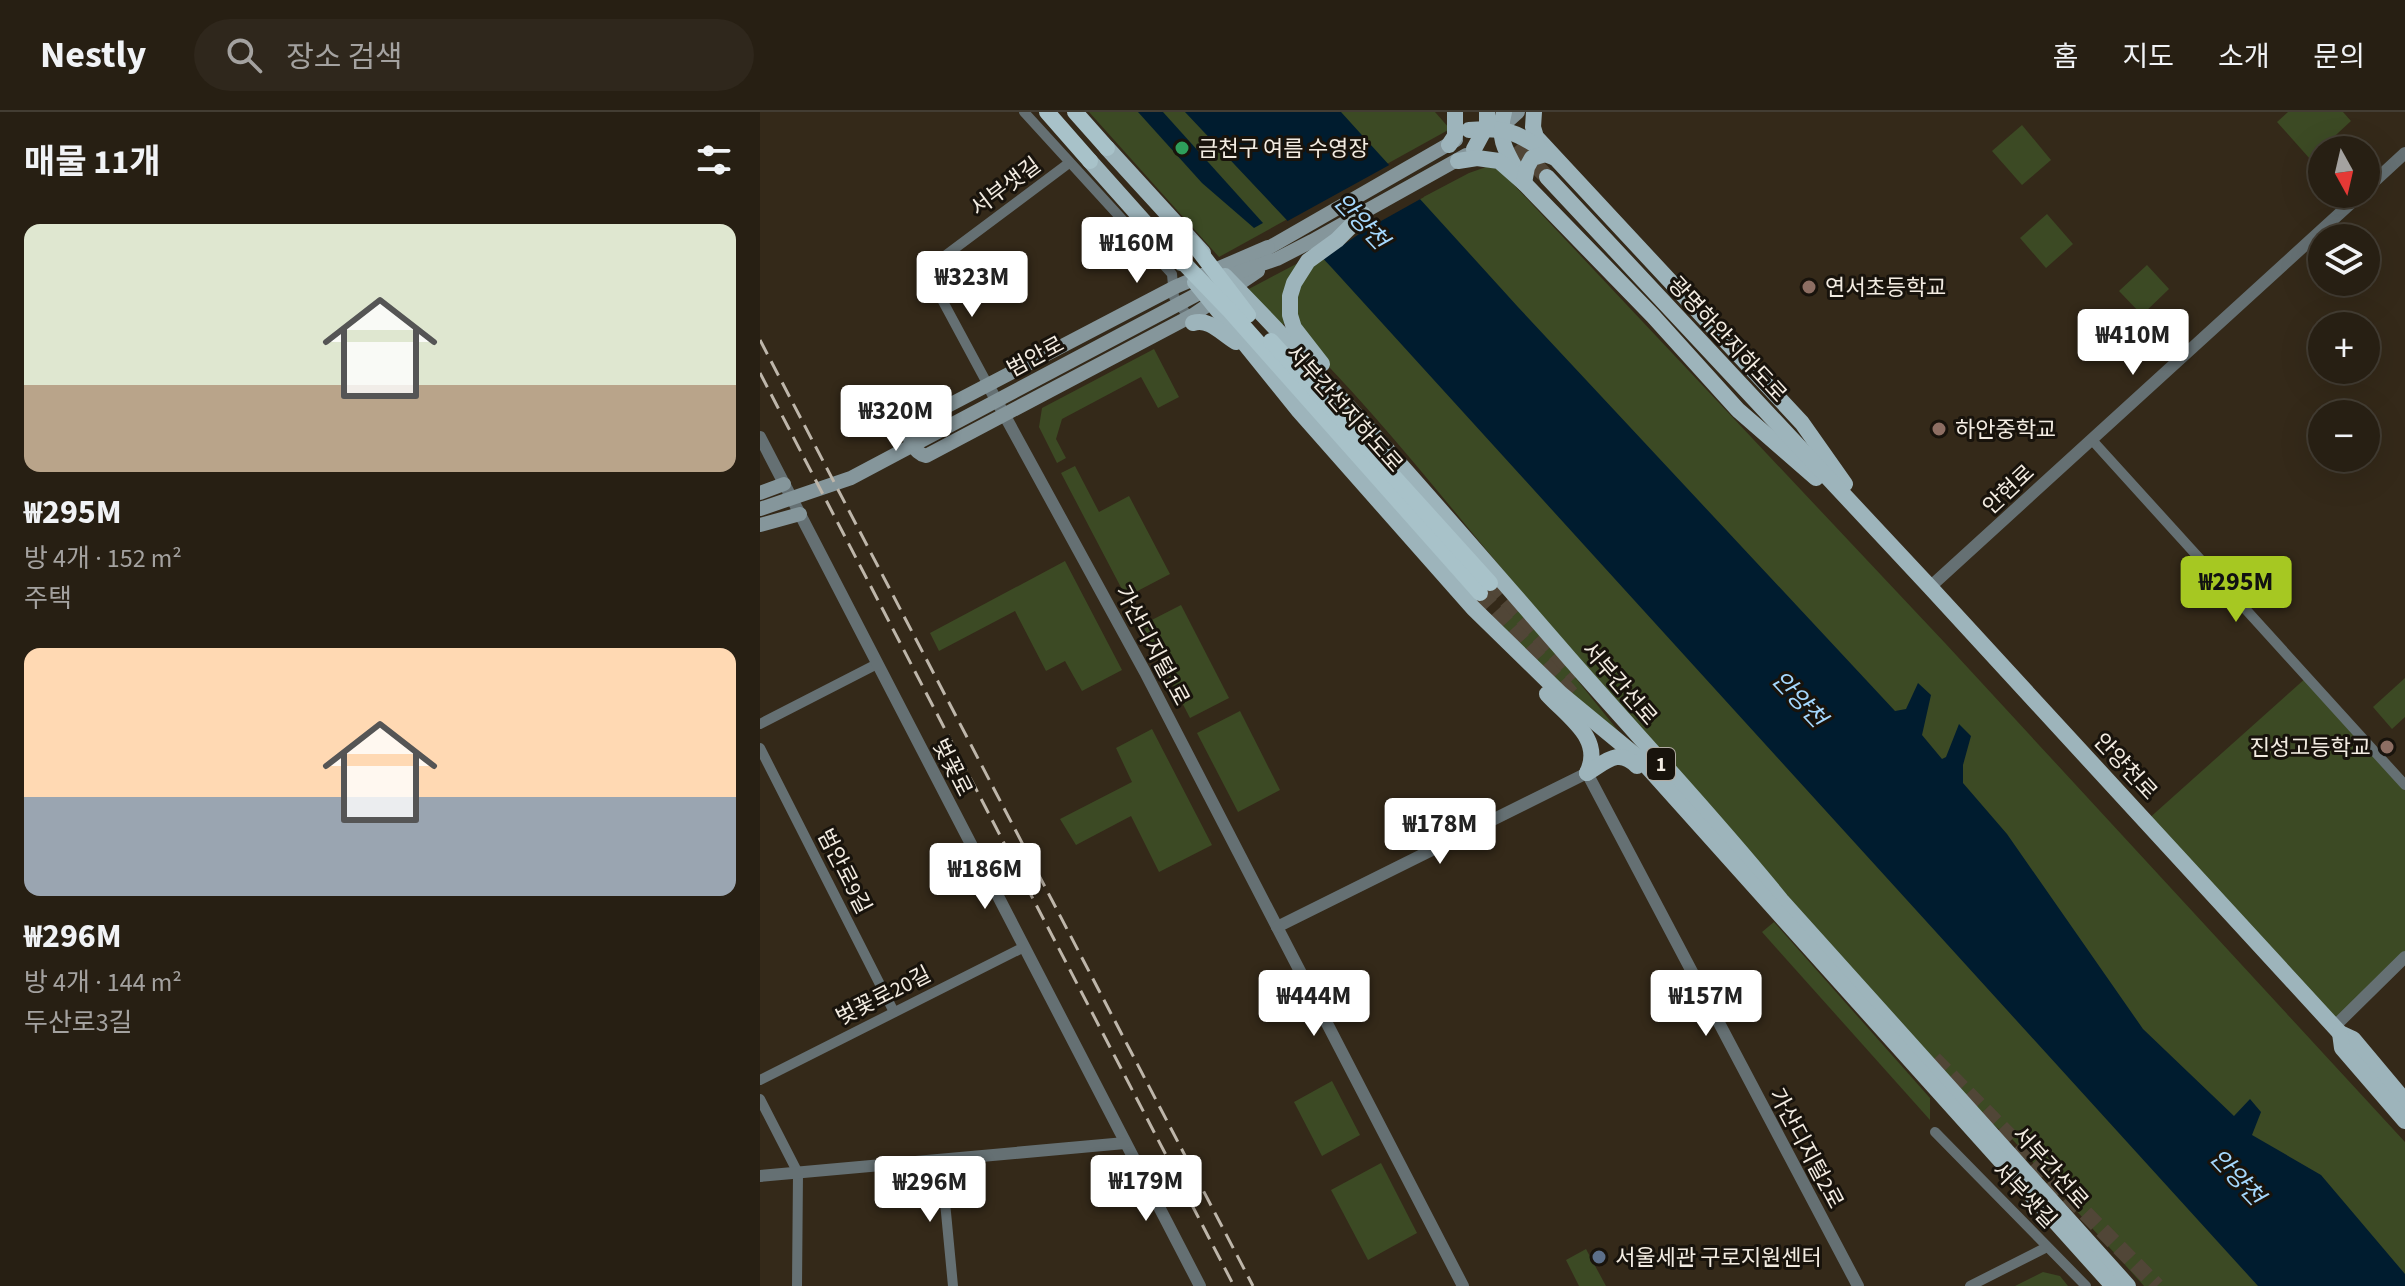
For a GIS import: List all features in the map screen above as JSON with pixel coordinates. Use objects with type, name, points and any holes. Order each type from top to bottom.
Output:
[{"type":"highway","name":"1","points":[[1047,112],[1090,161]]},
{"type":"highway","name":"1","points":[[1075,112],[1107,148]]},
{"type":"highway","name":"서부간선지하도로","points":[[1175,254],[1485,588],[1237,302],[1193,243]]},
{"type":"main road","points":[[1449,145],[1455,136],[1455,112]]},
{"type":"main road","points":[[1474,149],[1498,117]]},
{"type":"main road","points":[[1498,117],[1533,127],[1536,137],[1802,423],[1878,531]]},
{"type":"main road","points":[[1498,117],[1518,134],[1555,157]]},
{"type":"main road","points":[[1498,117],[1503,147],[1524,183]]},
{"type":"main road","name":"범안로","points":[[760,509],[851,478],[1239,272],[1498,117]]},
{"type":"main road","name":"서부간선로","points":[[1107,148],[1328,386],[1781,900],[2128,1286]]},
{"type":"main road","name":"범안로","points":[[1272,253],[1363,214],[1474,149]]},
{"type":"main road","points":[[1524,183],[1532,158],[1545,154],[1555,157]]},
{"type":"main road","points":[[1458,161],[1477,158],[1499,161],[1524,183],[1653,316],[1738,410],[1878,531]]},
{"type":"main road","name":"서부간선로","points":[[1090,161],[1175,254],[1216,311],[1299,411],[1501,637],[1561,694],[1641,760],[2113,1286]]},
{"type":"main road","name":"광명하안지하도로","points":[[1547,177],[1878,531]]},
{"type":"main road","points":[[1363,214],[1337,240],[1308,261],[1294,283],[1289,302],[1290,315],[1303,342],[1383,433],[1474,544],[1484,561]]},
{"type":"main road","points":[[1272,253],[1193,315],[926,456],[916,451],[909,437],[911,425],[1175,287],[1272,253]]},
{"type":"main road","points":[[1193,323],[1209,323],[1250,350]]},
{"type":"main road","points":[[760,493],[784,484]]},
{"type":"main road","points":[[760,525],[800,514]]},
{"type":"main road","name":"안양천로","points":[[1878,531],[2337,1030]]},
{"type":"main road","points":[[1501,637],[1533,680],[1591,741],[1593,752],[1587,773]]},
{"type":"main road","points":[[1587,773],[1617,756],[1629,758],[1701,835],[1734,865]]},
{"type":"main road","points":[[2337,1030],[2353,1039],[2405,1101]]},
{"type":"main road","points":[[2337,1030],[2342,1048],[2405,1121]]},
{"type":"street","name":"서부샛길","points":[[1024,112],[1172,274],[1174,297],[1193,323]]},
{"type":"street","points":[[2380,176],[2405,153]]},
{"type":"street","name":"서부샛길","points":[[926,270],[1069,163]]},
{"type":"street","name":"안현로","points":[[1930,587],[2346,208]]},
{"type":"street","name":"범안로","points":[[926,270],[988,385]]},
{"type":"street","name":"가산디지털1로","points":[[988,385],[1145,672],[1463,1286]]},
{"type":"street","name":"벚꽃로","points":[[760,437],[1200,1286]]},
{"type":"street","points":[[2092,440],[2405,785]]},
{"type":"street","points":[[760,724],[877,664]]},
{"type":"street","name":"범안로9길","points":[[760,748],[894,1012]]},
{"type":"street","points":[[1277,927],[1587,773]]},
{"type":"street","name":"가산디지털2로","points":[[1587,773],[1858,1286]]},
{"type":"street","name":"벚꽃로20길","points":[[760,1080],[1024,947]]},
{"type":"street","points":[[2337,1030],[2405,957]]},
{"type":"street","points":[[760,1099],[798,1173],[797,1286]]},
{"type":"street","name":"서부샛길","points":[[1935,1132],[2086,1286]]},
{"type":"street","points":[[760,1176],[1125,1143]]},
{"type":"street","points":[[941,1160],[953,1286]]},
{"type":"street","points":[[1970,1286],[2047,1247]]},
{"type":"green space","points":[[1089,112],[1435,112],[1450,129],[1219,257]]},
{"type":"green space","points":[[2288,112],[2343,112],[2351,121],[2335,136],[2308,136],[2308,157],[2277,122]]},
{"type":"green space","points":[[2022,125],[2051,160],[2022,185],[1992,151]]},
{"type":"green space","points":[[1486,167],[1499,169],[1945,643],[2405,1142],[2405,1286],[2144,1286],[2013,1140],[1991,1123],[1762,868],[1537,610],[1352,391],[1285,323],[1279,327],[1245,291],[1469,173]]},
{"type":"green space","points":[[2047,214],[2073,244],[2046,268],[2020,238]]},
{"type":"green space","points":[[2147,265],[2169,289],[2142,315],[2119,291]]},
{"type":"green space","points":[[1154,349],[1179,397],[1158,408],[1141,377],[1062,419],[1056,439],[1066,458],[1057,463],[1039,427],[1042,408]]},
{"type":"green space","points":[[1075,466],[1099,512],[1129,496],[1170,574],[1126,597],[1061,473]]},
{"type":"green space","points":[[1065,561],[1122,670],[1082,691],[1065,661],[1046,671],[1015,611],[939,651],[930,633]]},
{"type":"green space","points":[[1514,602],[1620,733],[1609,727],[1492,620]]},
{"type":"green space","points":[[1181,605],[1229,698],[1190,718],[1142,625]]},
{"type":"green space","points":[[2307,677],[2405,785],[2405,957],[2335,1026],[2146,821]]},
{"type":"green space","points":[[2405,678],[2405,717],[2392,729],[2373,707]]},
{"type":"green space","points":[[1240,711],[1280,790],[1238,812],[1197,733]]},
{"type":"green space","points":[[1152,729],[1212,845],[1159,872],[1131,816],[1076,845],[1060,819],[1132,782],[1116,748]]},
{"type":"green space","points":[[1774,922],[1930,1098],[1930,1120],[1762,932]]},
{"type":"green space","points":[[1332,1081],[1360,1135],[1322,1156],[1294,1102]]},
{"type":"green space","points":[[1381,1163],[1417,1233],[1368,1260],[1331,1190]]},
{"type":"green space","points":[[1586,1249],[1606,1286],[1579,1286],[1566,1260]]},
{"type":"green space","points":[[2043,1272],[2060,1276],[2068,1286],[2015,1286]]},
{"type":"water","name":"금천구 여름 수영장","points":[[1138,112],[1163,112],[1263,223],[1254,228],[1202,183]]},
{"type":"water","name":"안양천","points":[[1185,112],[1341,112],[1518,307],[1895,711],[1906,709],[1918,683],[1931,695],[1922,735],[1942,759],[1946,757],[1959,724],[1971,736],[1963,765],[1963,783],[2007,834],[2143,1029],[2234,1116],[2250,1099],[2261,1112],[2252,1135],[2321,1175],[2405,1274],[2405,1286],[2258,1286],[1332,268]]},
{"type":"pier","points":[[1393,163],[1424,197],[1365,230],[1320,261],[1284,223]]},
{"type":"tunnel","points":[[1500,128],[1547,177]]},
{"type":"tunnel","points":[[1490,583],[1576,677]]},
{"type":"tunnel","points":[[1480,593],[1576,699]]},
{"type":"tunnel","points":[[1934,1059],[2157,1286]]},
{"type":"railway","points":[[760,340],[1253,1286]]},
{"type":"railway","points":[[760,373],[1234,1286]]},
{"type":"place","name":"금천구 여름 수영장","points":[[1182,148]]},
{"type":"place","name":"연서초등학교","points":[[1809,287]]},
{"type":"place","name":"하안중학교","points":[[1939,429]]},
{"type":"place","name":"진성고등학교","points":[[2387,747]]},
{"type":"place","name":"서울세관 구로지원센터","points":[[1599,1257]]}]
